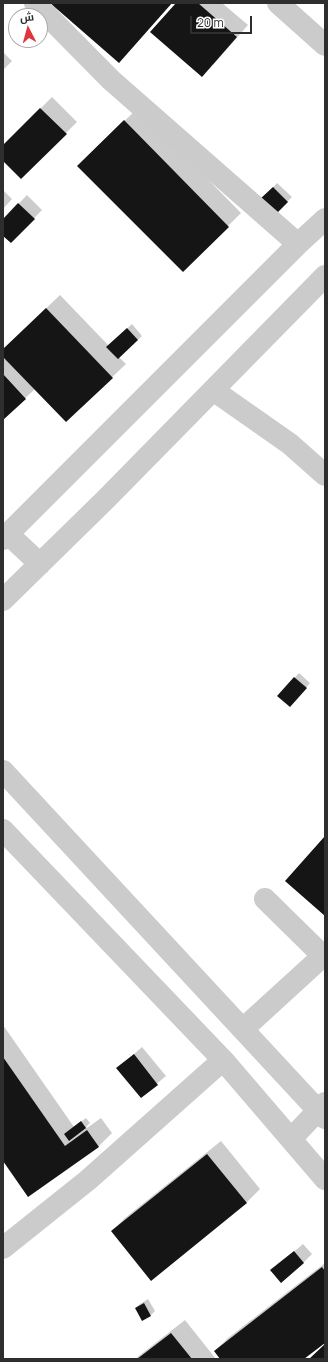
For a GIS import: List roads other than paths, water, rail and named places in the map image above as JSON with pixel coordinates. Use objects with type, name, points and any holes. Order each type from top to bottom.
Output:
[{"type":"street","points":[[35,3],[112,80],[298,244]]},
{"type":"street","points":[[278,3],[325,45]]},
{"type":"street","points":[[40,564],[6,536],[298,244],[325,219]]},
{"type":"street","points":[[3,600],[325,276]]},
{"type":"street","points":[[213,390],[290,444],[325,475]]},
{"type":"street","points":[[3,771],[243,1029],[323,1110],[291,1139]]},
{"type":"street","points":[[3,830],[223,1060],[325,1179]]},
{"type":"street","points":[[243,1029],[324,956],[265,899]]},
{"type":"street","points":[[3,1248],[88,1180],[223,1060]]}]
